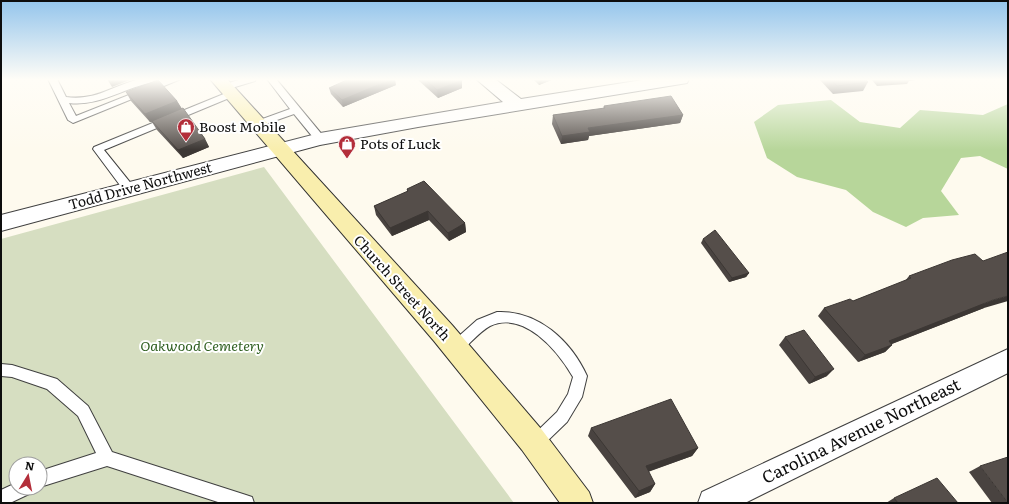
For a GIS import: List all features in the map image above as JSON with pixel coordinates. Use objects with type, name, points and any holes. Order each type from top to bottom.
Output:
[{"type":"main road","name":"Church Street North","points":[[238,103],[455,348],[534,444],[578,503]]},
{"type":"street","points":[[515,103],[518,105]]},
{"type":"street","name":"Todd Drive Northwest","points":[[1,223],[129,188],[320,139],[418,121],[533,103]]},
{"type":"street","name":"Carolina Avenue Northeast","points":[[713,503],[1008,360]]},
{"type":"lane","points":[[64,103],[73,120],[117,103]]},
{"type":"lane","points":[[129,188],[98,149],[193,103]]},
{"type":"lane","points":[[290,103],[320,139]]},
{"type":"lane","points":[[257,124],[296,110]]},
{"type":"lane","points":[[455,348],[485,322],[507,316],[522,319],[537,327],[566,353],[580,376],[576,397],[562,417],[534,444]]},
{"type":"lane","points":[[1,370],[12,371],[52,384],[83,411],[107,458]]},
{"type":"lane","points":[[48,476],[107,458],[246,503]]},
{"type":"green space","points":[[804,103],[834,103],[860,122],[900,128],[920,110],[983,115],[1008,104],[1008,169],[980,156],[961,158],[941,191],[959,215],[923,218],[906,227],[873,212],[846,190],[797,177],[767,158],[754,122],[778,105]]},
{"type":"green space","name":"Oakwood Cemetery","points":[[264,167],[514,503],[1,503],[1,239]]},
{"type":"building","points":[[135,103],[173,103],[145,114]]},
{"type":"building","points":[[627,103],[675,103],[683,115],[588,128],[590,132],[562,136],[553,115],[605,108],[604,106]]},
{"type":"building","points":[[183,108],[205,139],[178,150],[152,121]]},
{"type":"building","points":[[424,181],[465,223],[448,233],[428,211],[390,228],[374,206],[408,191],[407,189]]},
{"type":"building","points":[[715,230],[749,273],[732,278],[703,239]]},
{"type":"building","points":[[1008,252],[1008,296],[993,300],[889,341],[892,345],[865,355],[824,308],[850,299],[853,301],[911,278],[909,276],[952,260],[975,254],[983,261]]},
{"type":"building","points":[[804,330],[834,369],[815,377],[785,337]]},
{"type":"building","points":[[671,399],[698,448],[646,466],[655,484],[639,491],[591,428]]},
{"type":"building","points":[[1008,457],[1008,503],[980,466]]},
{"type":"building","points":[[937,478],[958,503],[898,503],[894,498]]},
{"type":"place","name":"Boost Mobile","points":[[186,142]]},
{"type":"place","name":"Pots of Luck","points":[[347,159]]}]
